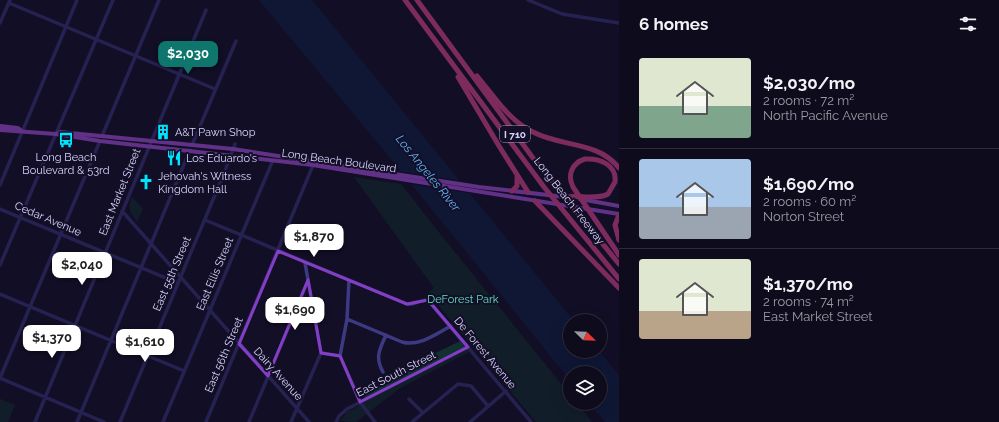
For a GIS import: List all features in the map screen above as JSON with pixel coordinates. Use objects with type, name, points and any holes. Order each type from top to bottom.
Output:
[{"type":"highway","name":"Long Beach Freeway","points":[[405,0],[544,187],[619,279]]},
{"type":"highway","name":"Long Beach Freeway","points":[[417,0],[459,56],[494,107],[533,158],[619,264]]},
{"type":"highway","points":[[445,54],[528,192]]},
{"type":"highway","points":[[459,56],[508,113],[523,127],[538,135],[600,152],[611,159],[619,168]]},
{"type":"highway","points":[[566,197],[590,199],[605,195],[613,189],[615,182],[612,169],[597,159],[585,159],[578,162],[571,170],[570,181],[573,187],[619,255]]},
{"type":"highway","points":[[512,191],[518,182],[517,174]]},
{"type":"highway","points":[[538,201],[619,288]]},
{"type":"highway","points":[[619,213],[615,225],[619,240]]},
{"type":"main road","name":"Long Beach Boulevard","points":[[0,126],[18,128],[22,131]]},
{"type":"main road","name":"Long Beach Boulevard","points":[[0,130],[56,134],[100,141],[273,160],[314,163]]},
{"type":"main road","name":"Long Beach Boulevard","points":[[56,134],[60,132],[233,149],[479,189],[538,201],[594,208],[619,213]]},
{"type":"main road","name":"Long Beach Boulevard","points":[[479,189],[528,192],[566,197]]},
{"type":"main road","points":[[528,192],[538,201]]},
{"type":"main road","points":[[590,199],[619,206]]},
{"type":"street","points":[[0,185],[77,0]]},
{"type":"street","points":[[0,265],[113,0]]},
{"type":"street","points":[[102,136],[159,0]]},
{"type":"street","points":[[528,0],[562,14],[619,23]]},
{"type":"street","points":[[0,23],[1,16],[9,2],[216,89]]},
{"type":"street","name":"East Market Street","points":[[35,422],[206,10]]},
{"type":"street","points":[[192,145],[236,41]]},
{"type":"street","points":[[100,141],[0,378],[104,422]]},
{"type":"street","name":"East 55th Street","points":[[120,422],[232,155],[235,144]]},
{"type":"street","points":[[77,422],[190,150]]},
{"type":"street","name":"East Ellis Street","points":[[163,422],[275,155]]},
{"type":"street","name":"East 56th Street","points":[[206,422],[314,163]]},
{"type":"street","name":"Cedar Avenue","points":[[0,209],[178,283]]},
{"type":"street","name":"Dairy Avenue","points":[[122,211],[309,422]]},
{"type":"street","points":[[205,220],[305,263],[349,280],[347,319],[340,356],[360,402],[375,422]]},
{"type":"street","points":[[291,422],[321,353],[305,263]]},
{"type":"street","points":[[249,422],[308,280]]},
{"type":"street","name":"De Forest Avenue","points":[[349,280],[407,304],[428,300],[506,391],[529,421]]},
{"type":"street","points":[[0,294],[184,371]]},
{"type":"street","points":[[347,319],[402,342],[413,344],[451,326]]},
{"type":"street","points":[[383,372],[378,362],[378,356],[386,335]]},
{"type":"street","name":"East South Street","points":[[336,422],[339,416],[347,409],[468,347]]},
{"type":"street","points":[[321,353],[340,356]]},
{"type":"street","points":[[412,422],[458,384],[471,386],[488,406]]},
{"type":"street","points":[[470,422],[506,391]]},
{"type":"street","points":[[409,399],[423,413]]},
{"type":"highlighted area","points":[[278,251],[407,304],[428,300],[468,347],[360,402],[340,356],[321,353],[308,280],[268,376],[239,344]]},
{"type":"green space","name":"DeForest Park","points":[[354,177],[401,184],[563,386],[563,410],[583,410],[592,422],[536,422],[428,293],[434,288]]},
{"type":"green space","points":[[132,197],[143,209],[137,222],[130,210]]},
{"type":"green space","points":[[460,341],[469,352],[400,388],[356,422],[340,421],[347,412],[359,406],[364,397],[374,388],[420,361]]},
{"type":"green space","points":[[0,399],[15,405],[8,422],[0,422]]},
{"type":"water","name":"Los Angeles River","points":[[259,0],[312,0],[568,314],[563,314],[563,358],[605,358],[619,376],[619,422],[605,422],[595,410],[607,410],[607,366],[563,366],[563,371],[396,165]]},
{"type":"pier","points":[[398,171],[463,181],[473,194],[408,184]]},
{"type":"place","name":"A&T Pawn Shop","points":[[163,132]]},
{"type":"place","name":"Long Beach Boulevard & 53rd","points":[[66,140]]},
{"type":"place","name":"Los Eduardo's","points":[[174,158]]},
{"type":"place","name":"Jehovah's Witness Kingdom Hall","points":[[146,182]]}]
